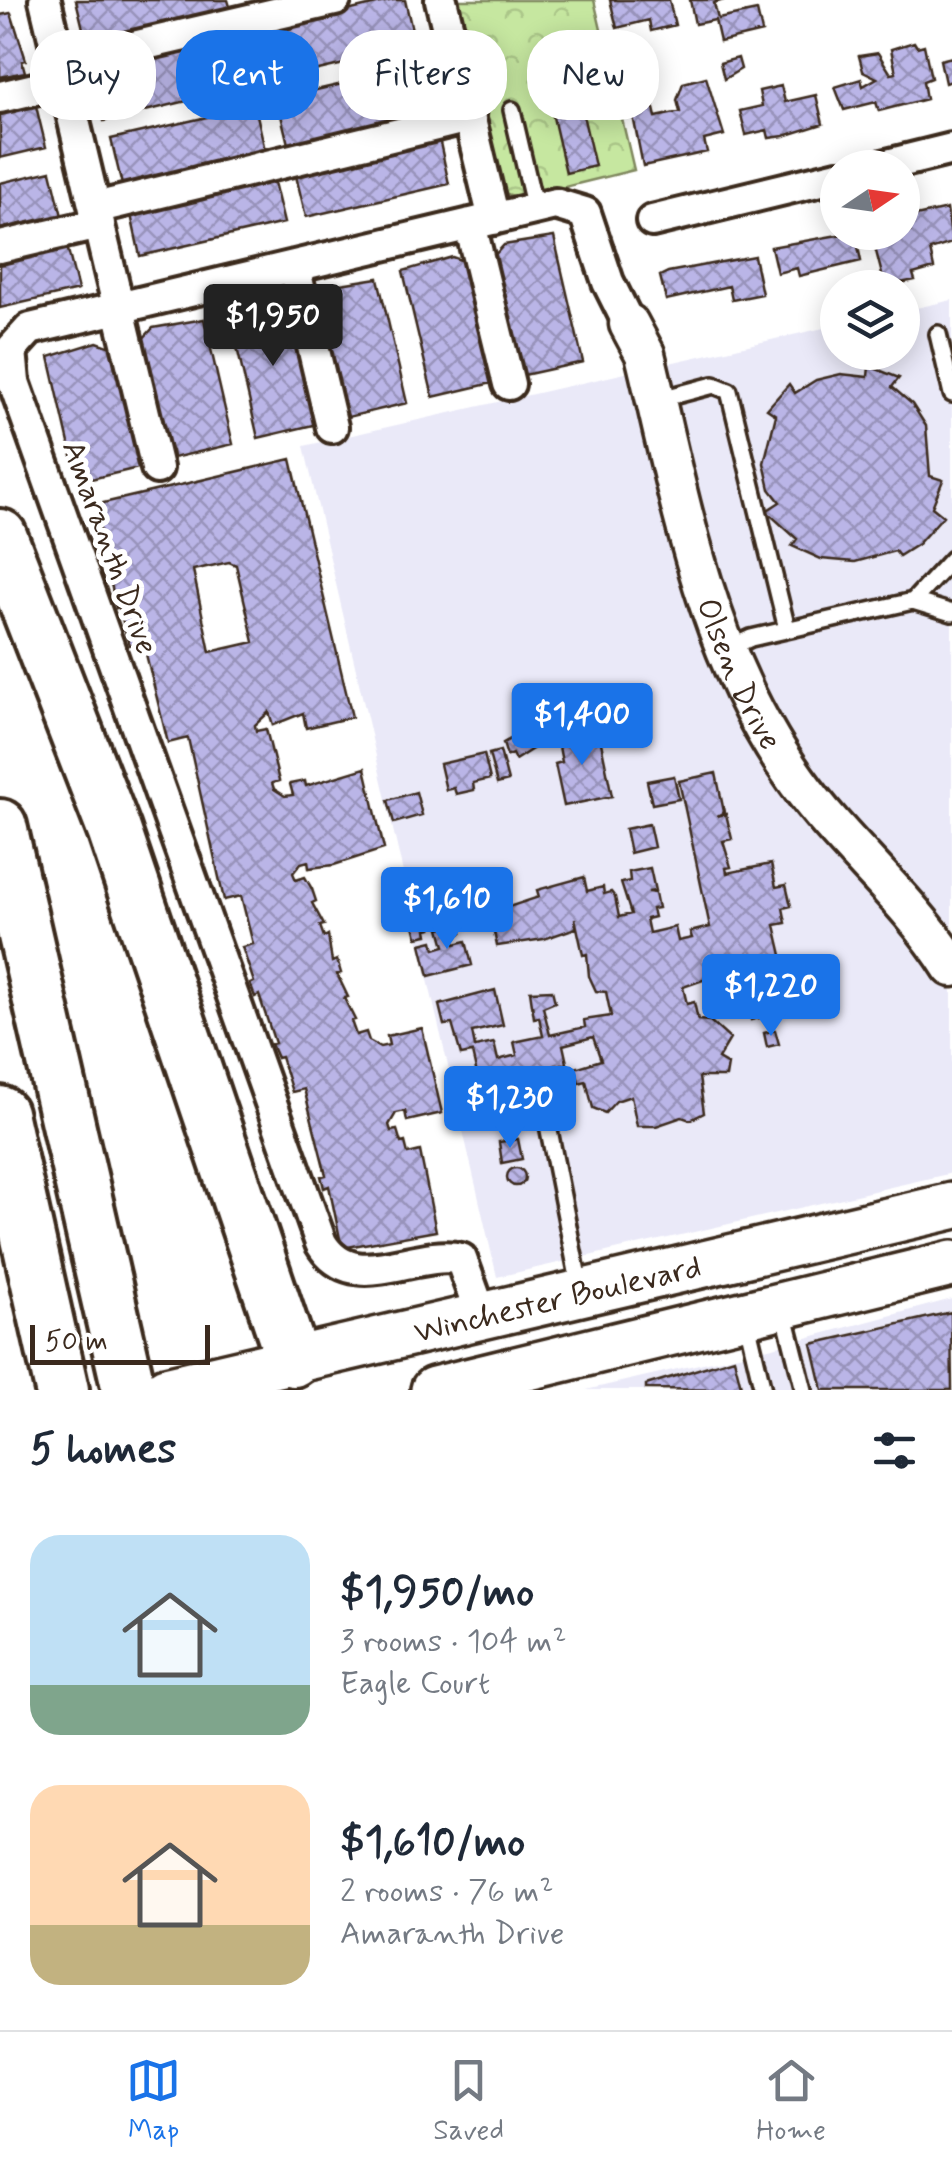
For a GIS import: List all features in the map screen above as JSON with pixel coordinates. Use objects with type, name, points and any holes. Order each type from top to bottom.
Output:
[{"type":"highway","points":[[0,536],[114,830],[281,1373]]},
{"type":"highway","points":[[0,826],[129,1390]]},
{"type":"highway","points":[[0,1113],[62,1390]]},
{"type":"main road","name":"Winchester Boulevard","points":[[166,1390],[281,1373],[482,1316],[952,1206]]},
{"type":"main road","name":"Winchester Boulevard","points":[[466,1386],[952,1264]]},
{"type":"street","points":[[45,0],[52,30]]},
{"type":"street","points":[[156,48],[335,0]]},
{"type":"street","points":[[442,0],[449,30]]},
{"type":"street","points":[[0,97],[30,85]]},
{"type":"street","points":[[74,120],[157,468]]},
{"type":"street","points":[[0,247],[97,216],[454,120]]},
{"type":"street","points":[[469,120],[509,384]]},
{"type":"street","points":[[920,157],[952,149]]},
{"type":"street","points":[[652,221],[820,180]]},
{"type":"street","name":"Amaranth Drive","points":[[482,1316],[462,1260],[446,1256],[356,1271],[331,1258],[321,1243],[10,364],[16,339],[30,329],[535,209],[571,206],[585,214],[608,282],[629,324]]},
{"type":"street","points":[[294,266],[332,427]]},
{"type":"street","name":"Olsen Drive","points":[[629,324],[645,354],[696,572],[724,650],[797,781],[864,862],[906,903],[952,968]]},
{"type":"lane","points":[[512,110],[535,209]]},
{"type":"lane","points":[[938,334],[952,394]]},
{"type":"lane","points":[[656,400],[714,385],[729,391],[787,630]]},
{"type":"lane","points":[[913,601],[952,559]]},
{"type":"lane","points":[[724,650],[751,638],[913,601],[952,613]]},
{"type":"lane","points":[[546,1115],[582,1293]]},
{"type":"lane","points":[[763,1390],[764,1310]]},
{"type":"lane","points":[[764,1310],[804,1390]]},
{"type":"shaded area","points":[[952,300],[952,1173],[497,1277],[304,446],[820,329],[820,370],[920,370],[920,307]]},
{"type":"shaded area","points":[[952,1299],[952,1390],[586,1390],[773,1347]]},
{"type":"green space","points":[[457,0],[594,0],[601,30],[527,30],[527,120],[622,120],[634,170],[520,198],[507,194],[500,185],[485,120],[507,120],[507,30],[464,30]]},
{"type":"building","points":[[76,0],[228,0],[231,10],[149,30],[83,30]]},
{"type":"building","points":[[405,0],[412,30],[339,30],[339,65],[319,70],[319,30],[268,30]]},
{"type":"building","points":[[610,0],[669,0],[675,25],[651,30],[649,20],[617,28]]},
{"type":"building","points":[[690,0],[724,0],[714,3],[718,19],[757,11],[762,32],[720,42],[715,20],[695,24]]},
{"type":"building","points":[[11,13],[26,60],[22,61],[25,72],[0,77],[0,15]]},
{"type":"building","points":[[914,42],[917,47],[924,45],[931,78],[923,81],[926,99],[879,111],[876,102],[844,110],[835,87],[861,79],[863,86],[877,78],[863,71],[859,56],[878,53],[891,74],[896,73],[891,49]]},
{"type":"building","points":[[176,52],[176,104],[156,108],[156,57]]},
{"type":"building","points":[[952,57],[952,81],[945,83],[940,60]]},
{"type":"building","points":[[738,58],[741,69],[724,79],[720,63]]},
{"type":"building","points":[[706,77],[724,135],[704,140],[707,152],[643,166],[634,120],[659,120],[659,116],[680,112],[677,100],[683,83]]},
{"type":"building","points":[[339,85],[339,120],[395,120],[288,144],[282,120],[319,120],[319,89]]},
{"type":"building","points":[[781,86],[785,102],[816,95],[823,124],[784,136],[769,138],[767,130],[746,135],[740,111],[762,106],[759,91]]},
{"type":"building","points":[[30,103],[30,120],[39,120],[46,147],[0,158],[0,111]]},
{"type":"building","points":[[194,120],[258,120],[265,150],[122,185],[111,139]]},
{"type":"building","points":[[554,120],[584,120],[595,166],[566,173]]},
{"type":"building","points":[[439,138],[449,184],[306,217],[295,172]]},
{"type":"building","points":[[51,171],[62,216],[0,230],[0,183]]},
{"type":"building","points":[[273,178],[284,223],[140,256],[130,210]]},
{"type":"building","points":[[947,209],[952,243],[930,250],[934,268],[920,272],[881,270],[876,250],[920,250],[920,215]]},
{"type":"building","points":[[554,237],[583,362],[524,375],[522,368],[518,369],[492,258],[504,245]]},
{"type":"building","points":[[820,238],[820,250],[859,250],[861,261],[799,276],[797,268],[777,273],[771,247]]},
{"type":"building","points":[[67,246],[78,290],[0,308],[0,262]]},
{"type":"building","points":[[754,256],[762,294],[732,300],[729,286],[666,300],[660,276],[668,272]]},
{"type":"building","points":[[452,257],[469,263],[495,374],[490,375],[492,383],[433,397],[403,271]]},
{"type":"building","points":[[378,278],[407,403],[348,417],[346,410],[342,411],[316,300],[328,286]]},
{"type":"building","points":[[287,299],[317,424],[258,438],[229,313]]},
{"type":"building","points":[[204,319],[233,444],[173,458],[172,451],[167,452],[141,341],[153,328]]},
{"type":"building","points":[[97,342],[114,348],[140,460],[136,461],[138,468],[78,482],[49,357]]},
{"type":"building","points":[[869,370],[879,370],[899,378],[892,387],[912,404],[926,426],[930,476],[943,480],[932,507],[943,516],[918,544],[899,556],[895,551],[855,562],[821,559],[792,546],[797,539],[766,511],[780,502],[770,489],[764,463],[776,415],[767,409],[789,384],[795,393],[816,380],[841,374],[868,377]]},
{"type":"building","points":[[291,459],[352,717],[306,728],[303,713],[273,725],[269,712],[255,725],[256,731],[266,729],[279,781],[272,783],[285,796],[293,795],[290,784],[305,781],[306,786],[365,768],[384,849],[334,865],[309,868],[308,861],[293,873],[296,880],[305,877],[312,889],[316,901],[312,903],[324,925],[320,926],[324,937],[328,935],[332,962],[337,960],[341,973],[337,974],[348,997],[344,998],[355,1020],[351,1021],[356,1035],[366,1032],[369,1041],[380,1047],[389,1045],[387,1036],[422,1028],[442,1113],[407,1121],[405,1111],[396,1113],[389,1125],[391,1131],[397,1130],[401,1143],[405,1142],[408,1154],[420,1151],[436,1231],[342,1248],[329,1186],[324,1188],[321,1176],[326,1175],[304,1089],[292,1092],[281,1057],[277,1058],[271,1044],[275,1043],[259,995],[255,997],[250,984],[254,982],[242,947],[253,944],[241,896],[224,900],[188,738],[168,743],[143,642],[129,645],[119,607],[116,608],[95,505]],"holes":[[[229,562],[236,565],[254,642],[210,652],[193,570]]]},
{"type":"building","points":[[635,721],[637,733],[604,741],[601,729]]},
{"type":"building","points":[[598,728],[612,796],[564,806],[555,764],[562,762],[557,736]]},
{"type":"building","points":[[521,733],[524,742],[532,740],[534,748],[515,760],[512,754],[507,756],[503,743]]},
{"type":"building","points":[[500,751],[508,781],[497,784],[489,754]]},
{"type":"building","points":[[484,754],[490,779],[473,783],[474,790],[456,794],[454,788],[446,790],[440,764]]},
{"type":"building","points":[[716,773],[724,812],[717,816],[726,814],[732,839],[723,841],[731,867],[726,868],[727,873],[771,864],[776,887],[786,885],[791,906],[783,908],[786,923],[775,925],[788,981],[773,984],[780,1013],[751,1020],[744,990],[728,993],[723,973],[683,987],[687,1004],[694,1002],[698,1020],[710,1021],[730,1039],[718,1059],[728,1065],[726,1077],[699,1077],[704,1113],[690,1120],[682,1117],[656,1126],[637,1126],[631,1096],[616,1101],[605,1113],[593,1108],[586,1081],[579,1083],[575,1068],[601,1060],[593,1037],[563,1045],[567,1063],[542,1069],[546,1087],[525,1091],[523,1079],[503,1083],[507,1099],[484,1104],[472,1053],[461,1055],[452,1024],[444,1025],[439,1005],[495,990],[503,1025],[472,1032],[475,1047],[494,1043],[498,1060],[517,1055],[514,1042],[543,1036],[539,1017],[534,1018],[530,991],[552,990],[555,1002],[543,1007],[550,1035],[585,1027],[584,1020],[611,1016],[606,992],[596,991],[589,976],[587,954],[583,955],[575,918],[576,928],[544,939],[497,946],[490,913],[539,897],[537,890],[584,877],[587,891],[603,887],[604,894],[611,892],[619,917],[631,914],[621,883],[630,881],[629,872],[650,868],[655,891],[648,892],[655,893],[658,908],[652,909],[654,917],[646,919],[649,933],[675,927],[678,941],[692,938],[690,932],[710,927],[679,781]]},
{"type":"building","points":[[674,776],[679,799],[652,804],[647,781]]},
{"type":"building","points":[[416,792],[422,815],[394,823],[388,800]]},
{"type":"building","points":[[649,824],[654,847],[630,853],[625,829]]},
{"type":"building","points":[[447,873],[453,902],[427,906],[421,879]]},
{"type":"building","points":[[415,876],[422,905],[411,907],[404,878]]},
{"type":"building","points":[[422,906],[432,928],[427,929],[428,935],[417,937],[410,909]]},
{"type":"building","points":[[457,917],[462,933],[452,935],[455,944],[466,941],[472,965],[429,976],[421,944],[433,941],[435,949],[445,946],[440,928],[449,926],[448,919]]},
{"type":"building","points":[[775,1030],[779,1044],[767,1047],[764,1033]]},
{"type":"building","points":[[518,1139],[522,1159],[502,1163],[499,1142]]},
{"type":"building","points":[[516,1168],[525,1177],[516,1186],[507,1177]]},
{"type":"building","points":[[951,1312],[952,1390],[823,1390],[812,1344]]},
{"type":"building","points":[[734,1358],[742,1390],[646,1389],[646,1385]]}]
